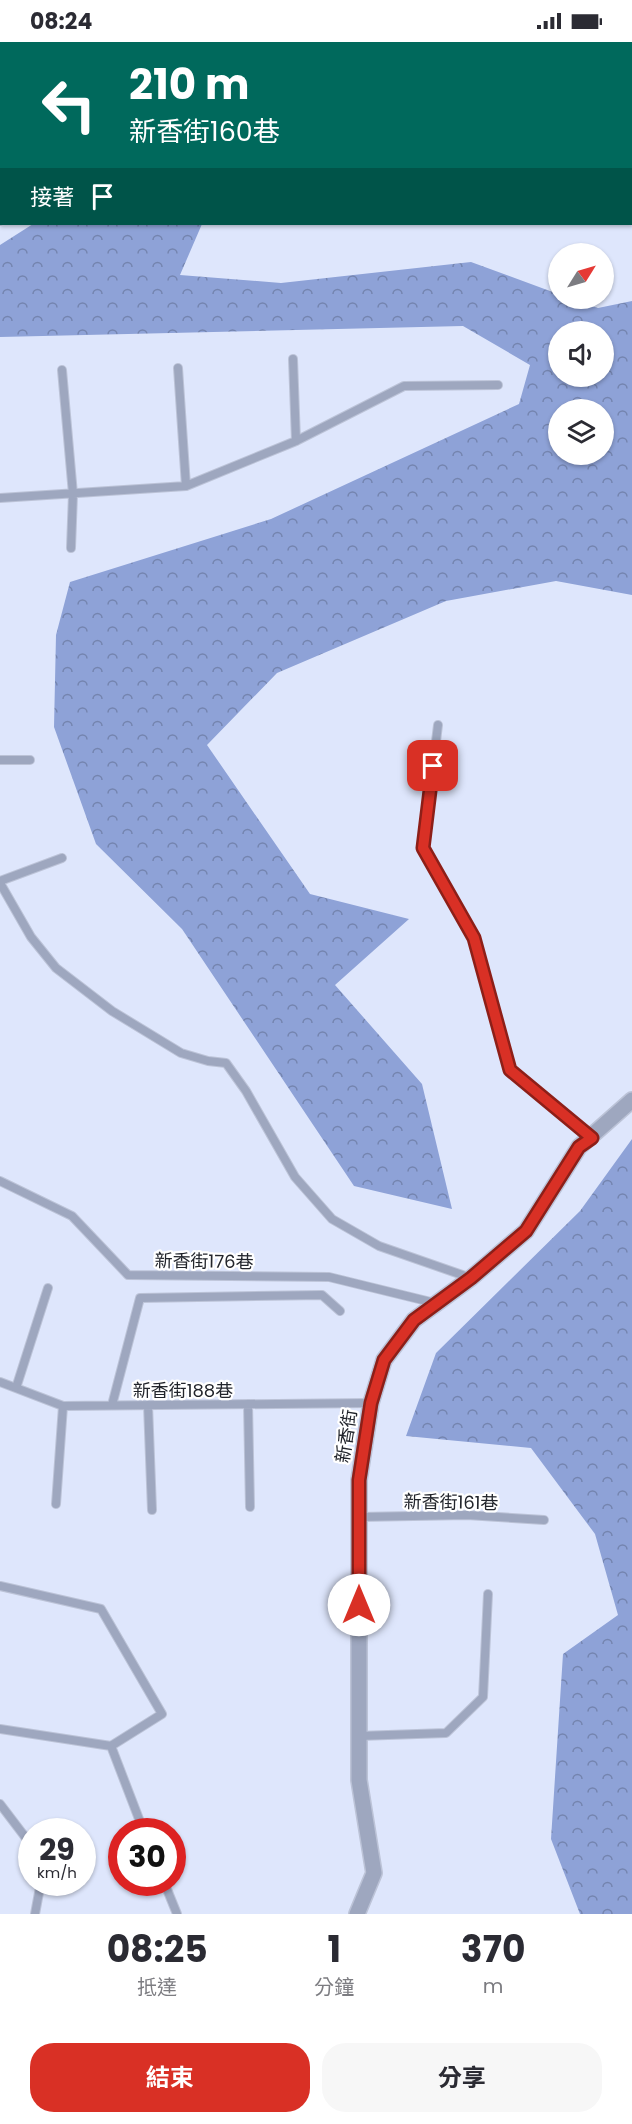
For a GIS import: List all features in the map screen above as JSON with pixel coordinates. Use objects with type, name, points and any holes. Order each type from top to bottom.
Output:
[{"type":"street","name":"新香街","points":[[357,1914],[374,1873],[359,1780],[359,1480],[371,1403],[384,1360],[414,1320],[471,1278],[526,1231],[579,1147],[592,1138],[632,1100]]},
{"type":"lane","points":[[293,359],[296,441]]},
{"type":"lane","points":[[178,368],[186,486]]},
{"type":"lane","points":[[63,370],[73,494],[71,548]]},
{"type":"lane","points":[[0,498],[186,486],[296,441],[404,386],[498,385]]},
{"type":"lane","points":[[438,725],[423,848],[474,938],[510,1070],[592,1138]]},
{"type":"lane","points":[[0,760],[30,760]]},
{"type":"lane","points":[[62,858],[0,882],[31,937],[56,968],[112,1011],[181,1053],[208,1061],[226,1063],[246,1091],[295,1177],[332,1219],[379,1246],[471,1278]]},
{"type":"lane","name":"新香街176巷","points":[[0,1181],[72,1216],[128,1275],[329,1277],[436,1304]]},
{"type":"lane","points":[[16,1388],[48,1287]]},
{"type":"lane","points":[[112,1405],[140,1298],[322,1295],[340,1311]]},
{"type":"lane","name":"新香街188巷","points":[[0,1382],[63,1406],[371,1403]]},
{"type":"lane","points":[[248,1404],[250,1507]]},
{"type":"lane","points":[[148,1405],[152,1510]]},
{"type":"lane","points":[[56,1504],[63,1406]]},
{"type":"lane","name":"新香街161巷","points":[[359,1517],[467,1515],[544,1520]]},
{"type":"lane","points":[[0,1586],[101,1609],[162,1714],[111,1746],[0,1729]]},
{"type":"lane","points":[[359,1736],[446,1733],[483,1698],[488,1594]]},
{"type":"lane","points":[[111,1746],[139,1818]]},
{"type":"lane","points":[[0,1804],[18,1828]]},
{"type":"lane","points":[[35,1914],[38,1896]]},
{"type":"lane","points":[[170,1896],[177,1914]]},
{"type":"green space","points":[[31,225],[202,225],[180,275],[281,283],[471,262],[548,290],[548,309],[614,309],[614,305],[632,301],[632,595],[556,581],[446,601],[277,673],[207,745],[310,894],[409,919],[335,985],[422,1084],[452,1209],[354,1186],[182,929],[96,844],[54,727],[56,635],[70,582],[271,519],[519,404],[530,365],[463,326],[0,337],[0,245]]},
{"type":"green space","points":[[632,1139],[632,1914],[580,1914],[551,1839],[563,1654],[618,1615],[595,1534],[531,1448],[406,1436],[436,1353],[580,1211]]},
{"type":"route","points":[[359,1605],[359,1480],[371,1403],[384,1360],[414,1320],[471,1278],[526,1231],[579,1147],[592,1138],[510,1070],[474,938],[423,848],[433,766]]}]
